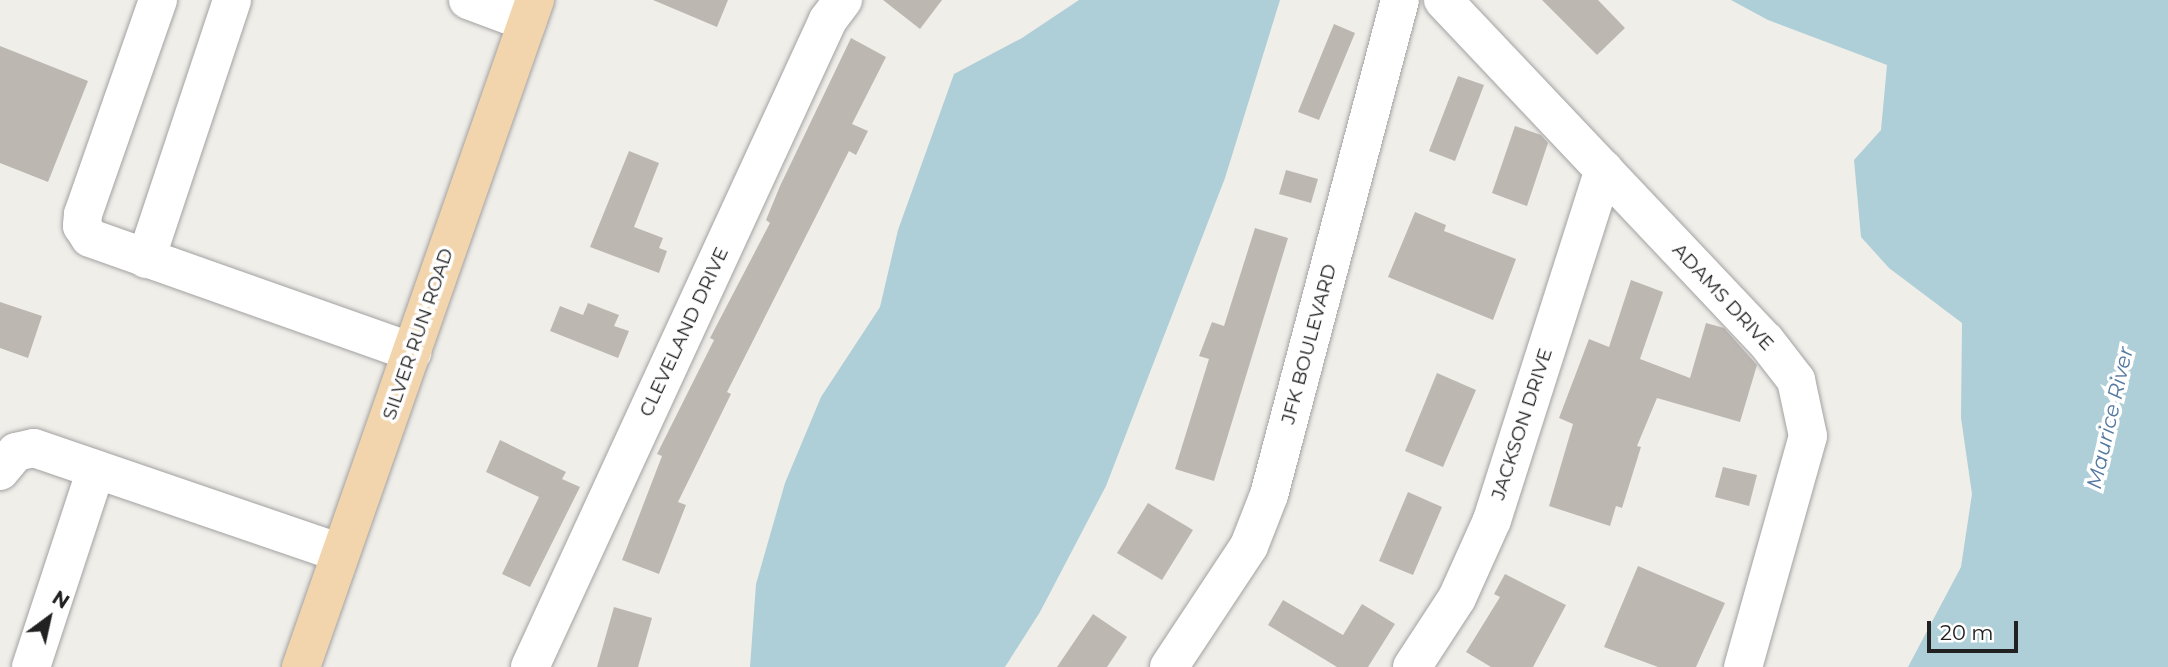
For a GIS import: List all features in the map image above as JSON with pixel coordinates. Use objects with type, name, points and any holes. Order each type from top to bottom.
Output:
[{"type":"main road","name":"SILVER RUN ROAD","points":[[301,667],[531,11]]},
{"type":"street","points":[[158,0],[82,226],[90,238],[412,352]]},
{"type":"street","points":[[146,259],[232,0]]},
{"type":"street","points":[[468,0],[531,11]]},
{"type":"street","name":"CLEVELAND DRIVE","points":[[530,666],[822,33],[843,0]]},
{"type":"street","name":"JFK BOULEVARD","points":[[1169,667],[1249,546],[1269,495],[1400,0]]},
{"type":"street","name":"ADAMS DRIVE","points":[[1444,0],[1765,340],[1796,380],[1808,436],[1743,667]]},
{"type":"street","name":"JACKSON DRIVE","points":[[1412,667],[1457,598],[1492,520],[1604,169]]},
{"type":"street","points":[[0,471],[16,452],[34,448],[341,553]]},
{"type":"street","points":[[31,667],[96,469]]},
{"type":"water","points":[[1079,0],[1280,0],[1225,178],[1106,486],[1040,612],[1005,667],[750,667],[756,584],[785,483],[821,397],[880,307],[898,230],[954,74],[1022,38]]},
{"type":"water","name":"Maurice River","points":[[1731,0],[2168,0],[2168,667],[1908,667],[1961,567],[1972,494],[1961,418],[1962,323],[1889,268],[1861,237],[1854,160],[1881,130],[1887,65],[1768,20]]},
{"type":"building","points":[[653,0],[728,0],[717,27]]},
{"type":"building","points":[[883,0],[942,0],[920,29]]},
{"type":"building","points":[[1542,0],[1598,0],[1625,28],[1597,55]]},
{"type":"building","points":[[1334,24],[1355,33],[1319,120],[1298,112]]},
{"type":"building","points":[[851,38],[886,57],[852,124],[868,131],[856,155],[849,151],[727,392],[731,394],[678,502],[686,505],[659,574],[622,560],[662,456],[657,454],[714,340],[710,338],[770,223],[766,220],[780,186]]},
{"type":"building","points":[[0,46],[88,81],[48,182],[0,163]]},
{"type":"building","points":[[1458,76],[1484,85],[1455,161],[1429,151]]},
{"type":"building","points":[[1515,126],[1541,135],[1548,143],[1527,206],[1492,193]]},
{"type":"building","points":[[629,151],[659,163],[634,227],[663,238],[659,248],[667,251],[659,273],[590,247]]},
{"type":"building","points":[[1286,170],[1318,179],[1311,203],[1279,194]]},
{"type":"building","points":[[1415,212],[1446,225],[1444,231],[1516,259],[1493,320],[1388,277]]},
{"type":"building","points":[[1255,228],[1288,238],[1214,481],[1175,469],[1209,359],[1199,356],[1212,322],[1224,326]]},
{"type":"building","points":[[1631,280],[1663,292],[1640,359],[1690,378],[1706,323],[1724,328],[1757,365],[1740,422],[1657,398],[1637,446],[1641,447],[1622,508],[1616,506],[1610,526],[1549,506],[1573,424],[1559,418],[1589,339],[1609,347]]},
{"type":"building","points":[[0,302],[42,316],[28,358],[0,348]]},
{"type":"building","points":[[588,303],[619,315],[614,326],[629,331],[618,358],[550,331],[560,306],[583,315]]},
{"type":"building","points":[[1437,373],[1476,390],[1443,467],[1405,451]]},
{"type":"building","points":[[500,440],[566,472],[562,479],[580,487],[530,587],[502,574],[539,497],[486,472]]},
{"type":"building","points":[[1723,467],[1757,475],[1749,506],[1715,497]]},
{"type":"building","points":[[1408,492],[1442,507],[1413,575],[1379,561]]},
{"type":"building","points":[[1148,503],[1193,530],[1162,580],[1117,553]]},
{"type":"building","points":[[1638,566],[1725,603],[1696,667],[1658,667],[1604,647]]},
{"type":"building","points":[[1505,574],[1566,605],[1533,667],[1491,667],[1466,652],[1500,597],[1494,594]]},
{"type":"building","points":[[1283,600],[1343,635],[1362,604],[1395,624],[1368,667],[1337,667],[1268,625]]},
{"type":"building","points":[[614,607],[652,618],[638,667],[597,667]]},
{"type":"building","points":[[1093,614],[1127,637],[1107,667],[1057,667]]}]
